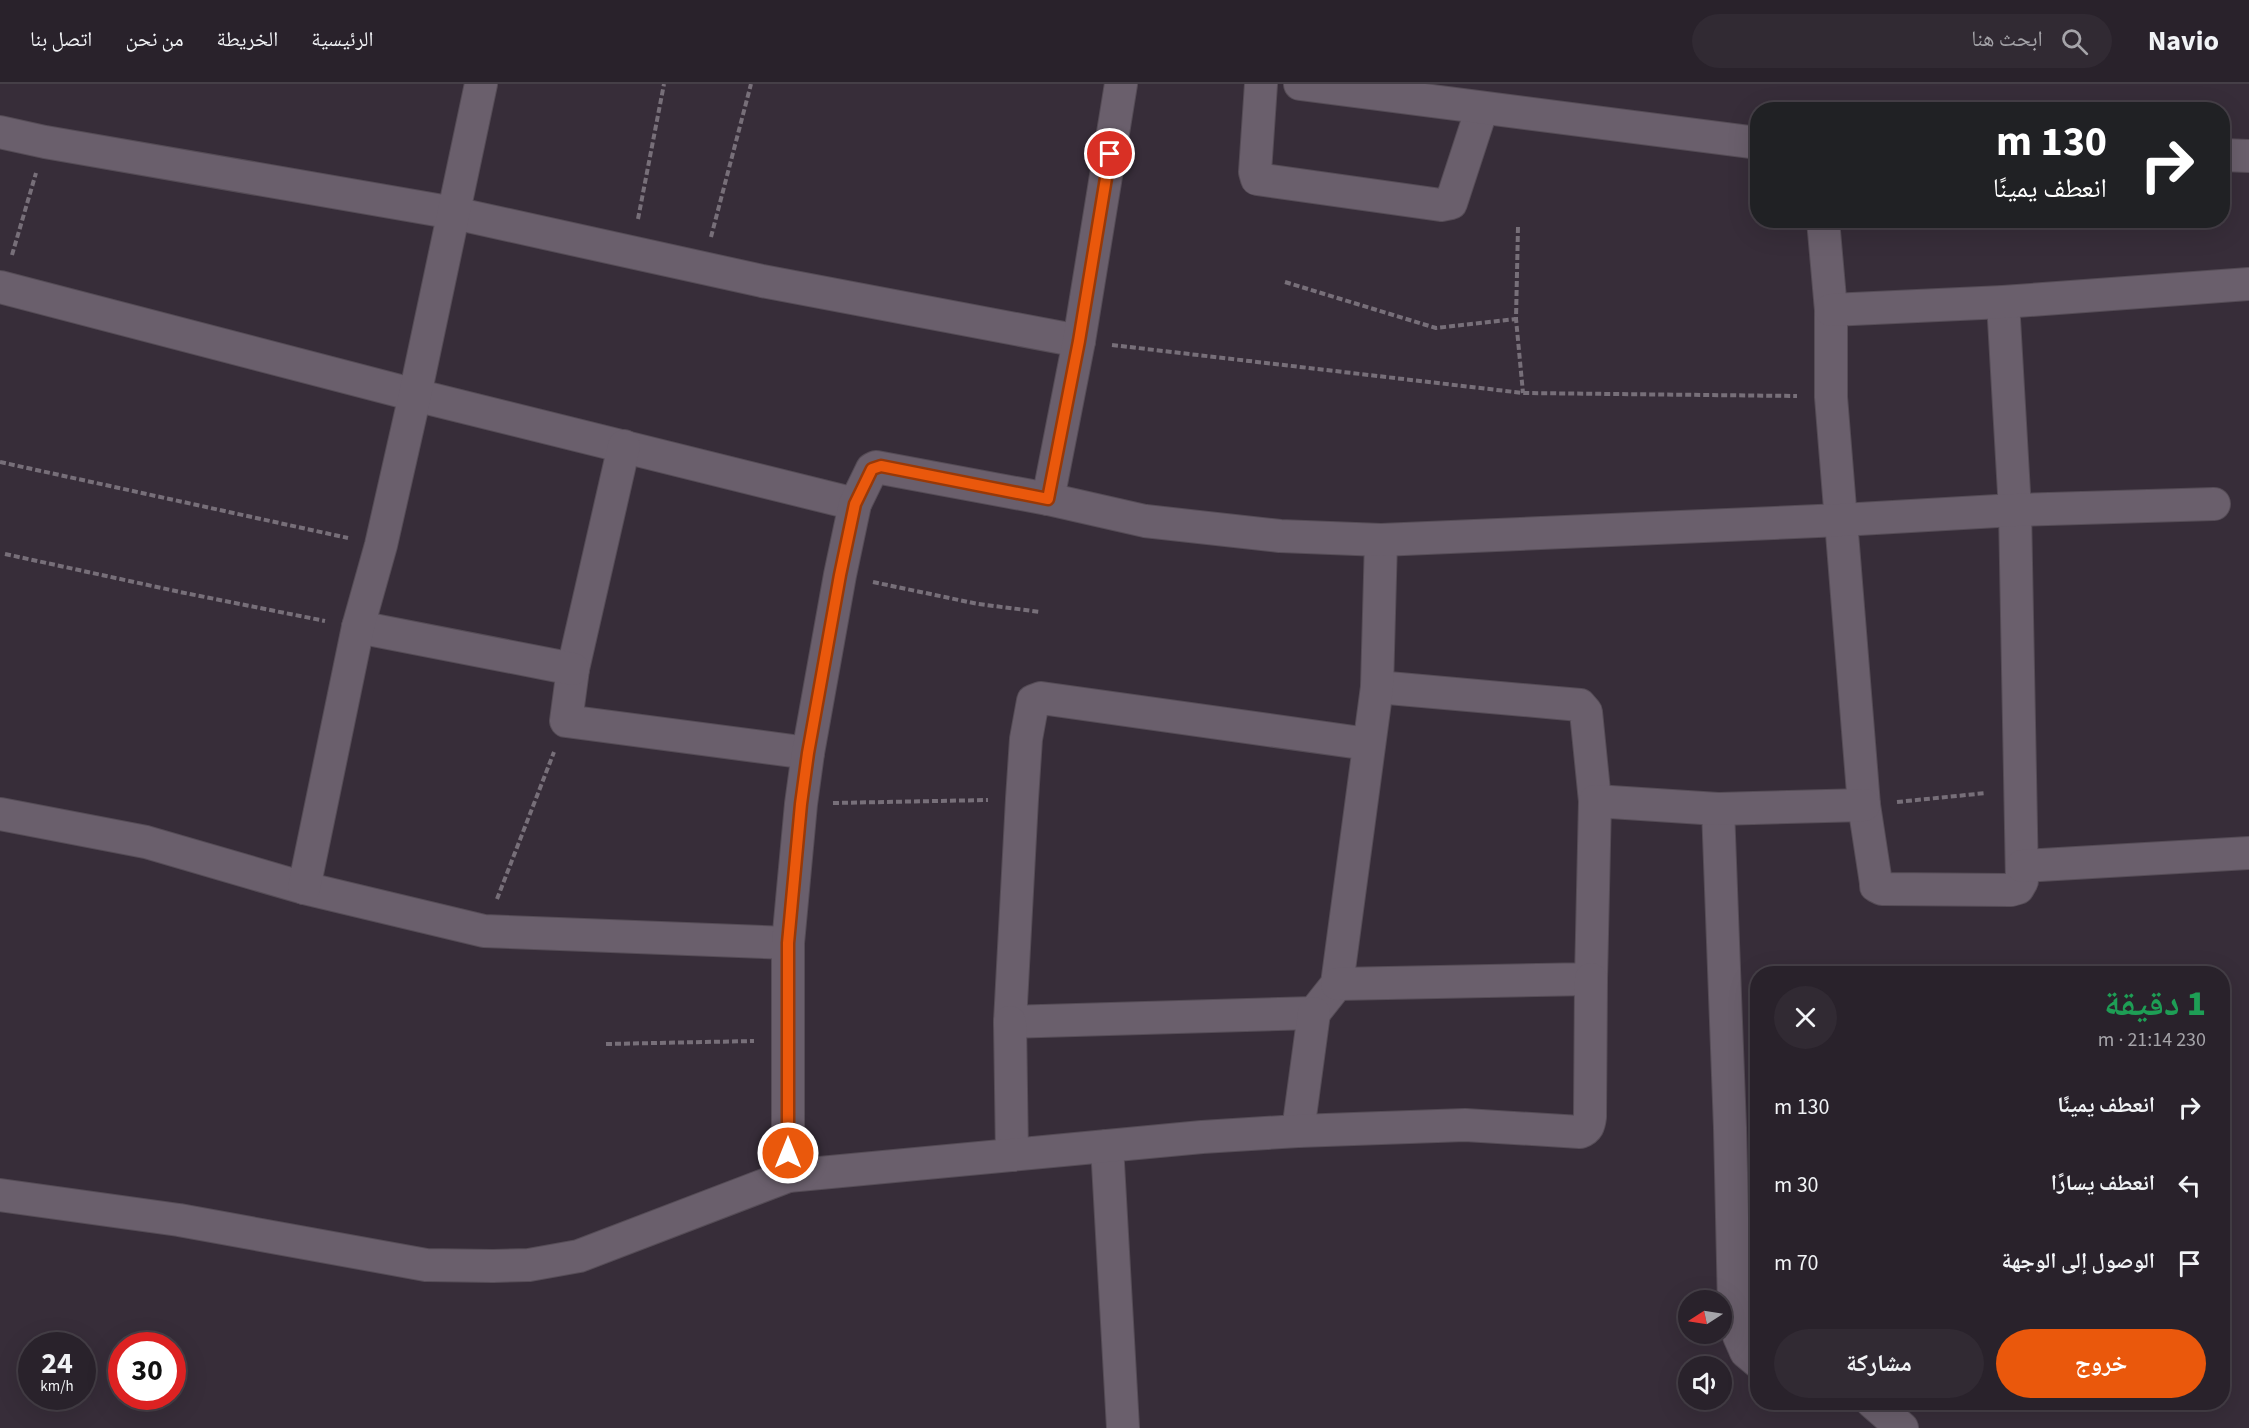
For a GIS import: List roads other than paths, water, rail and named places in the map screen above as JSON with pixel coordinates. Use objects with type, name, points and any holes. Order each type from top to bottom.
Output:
[{"type":"street","points":[[304,888],[358,627],[381,546],[481,84]]},
{"type":"street","points":[[1048,499],[1079,341],[1121,84]]},
{"type":"street","points":[[1261,84],[1255,172],[1257,178],[1441,205],[1451,203],[1482,108]]},
{"type":"street","points":[[1300,84],[1750,142]]},
{"type":"street","points":[[0,132],[45,142],[454,213],[703,267],[1079,341]]},
{"type":"street","points":[[2230,155],[2249,156]]},
{"type":"street","points":[[1824,228],[1831,310],[1831,397],[1864,805],[1875,879],[1879,888],[2011,890],[2021,885],[2015,510],[2003,302]]},
{"type":"street","points":[[1831,310],[2003,302],[2249,284]]},
{"type":"street","points":[[1,287],[415,395],[855,504]]},
{"type":"street","points":[[624,446],[573,669],[566,721],[808,753]]},
{"type":"street","points":[[788,1176],[788,943],[801,804],[840,575],[855,504],[872,469],[881,466],[1145,521],[1280,536],[1381,540],[2015,510],[2214,504]]},
{"type":"street","points":[[1298,1131],[1314,1013],[1337,984],[1377,687],[1381,540]]},
{"type":"street","points":[[358,627],[573,669]]},
{"type":"street","points":[[0,1195],[179,1221],[426,1265],[493,1266],[529,1264],[579,1256],[788,1176],[1202,1137],[1298,1131],[1465,1125],[1572,1132],[1585,1130],[1590,1117],[1595,801],[1586,712],[1580,705],[1377,687]]},
{"type":"street","points":[[1012,1155],[1010,1022],[1022,799],[1031,704],[1037,698],[1368,744]]},
{"type":"street","points":[[1595,801],[1718,809],[1864,805]]},
{"type":"street","points":[[1718,809],[1734,1306],[1739,1336],[1746,1352],[1750,1355]]},
{"type":"street","points":[[0,814],[146,842],[304,888],[484,931],[788,943]]},
{"type":"street","points":[[2022,866],[2249,853]]},
{"type":"street","points":[[1337,984],[1591,979]]},
{"type":"street","points":[[1010,1022],[1314,1013]]},
{"type":"street","points":[[1107,1146],[1123,1428]]},
{"type":"street","points":[[1881,1410],[1902,1428]]}]
